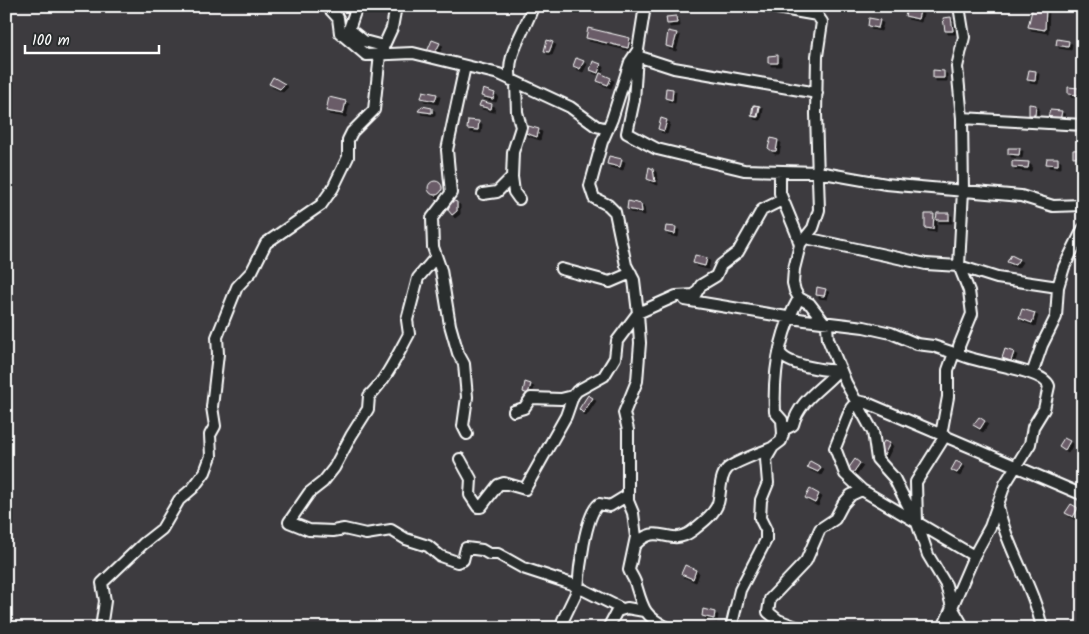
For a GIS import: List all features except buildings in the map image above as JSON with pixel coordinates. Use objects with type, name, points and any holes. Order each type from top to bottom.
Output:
[{"type":"street","points":[[327,6],[338,18],[340,33],[345,39],[366,55],[382,50]]},
{"type":"street","points":[[357,6],[349,30],[364,41],[382,50],[413,53],[510,77],[563,103],[596,126],[608,128]]},
{"type":"street","points":[[101,628],[105,601],[102,583],[143,544],[162,529],[179,500],[193,488],[210,462],[210,435],[215,426],[212,407],[218,354],[217,337],[236,287],[252,271],[266,243],[305,217],[326,199],[348,157],[348,140],[352,132],[374,110],[382,50],[392,28],[396,6]]},
{"type":"street","points":[[519,199],[514,192],[512,177],[513,152],[521,127],[510,77],[510,60],[533,6]]},
{"type":"street","points":[[645,6],[637,53],[634,100],[626,129],[629,136],[660,150],[744,170],[818,172],[886,184],[1021,196],[1053,206],[1083,204]]},
{"type":"street","points":[[765,6],[818,11],[822,22],[816,134],[819,210],[812,228],[803,242],[793,283],[799,298],[810,304],[825,322],[828,339],[839,369],[873,432],[877,459],[894,478],[917,523],[925,548],[946,585],[952,607],[964,628]]},
{"type":"street","points":[[917,523],[916,482],[943,436],[948,397],[948,370],[953,356],[958,353],[972,314],[969,291],[959,266],[963,190],[962,118],[957,67],[964,37],[959,6]]},
{"type":"street","points":[[637,53],[674,68],[817,93]]},
{"type":"street","points":[[637,53],[630,62],[602,142],[590,186],[591,194],[615,212],[620,242],[634,280],[638,313],[640,343],[637,381],[624,412],[628,430],[628,495],[636,529],[629,570],[636,584],[644,611],[654,621],[668,628]]},
{"type":"street","points":[[465,66],[447,150],[451,193],[432,218],[435,258],[441,270],[447,312],[458,353],[464,364],[467,397],[463,426],[467,434]]},
{"type":"street","points":[[962,118],[1083,125]]},
{"type":"street","points":[[780,172],[779,188],[782,200],[796,232],[803,242],[926,264],[959,266],[996,278],[1058,287]]},
{"type":"street","points":[[484,194],[496,192],[512,177]]},
{"type":"street","points":[[460,459],[471,479],[470,495],[478,507],[482,507],[498,485],[504,483],[525,489],[566,416],[574,396],[584,387],[604,376],[615,358],[617,341],[638,313],[676,296],[695,295],[700,286],[716,276],[721,265],[738,252],[762,210],[782,200]]},
{"type":"street","points":[[1032,374],[1042,345],[1056,317],[1058,287],[1064,266],[1083,229]]},
{"type":"street","points":[[435,258],[418,278],[407,320],[410,334],[381,384],[369,396],[368,409],[334,468],[323,482],[309,492],[289,522],[309,530],[333,531],[344,529],[366,534],[391,530],[406,539],[428,546],[440,556],[458,562],[463,560],[466,548],[482,550],[489,554],[498,554],[522,568],[572,584],[578,589],[622,608],[644,611]]},
{"type":"street","points":[[561,269],[610,282],[631,274]]},
{"type":"street","points":[[633,547],[647,534],[657,533],[675,538],[690,532],[714,510],[723,475],[727,469],[739,461],[753,457],[781,441],[782,420],[775,409],[775,369],[784,329],[799,298]]},
{"type":"street","points":[[667,300],[711,303],[719,307],[891,333],[917,344],[933,346],[958,353],[960,356],[1032,374],[1048,382],[1049,389],[1044,409],[1032,427],[1030,444],[1005,484],[998,506],[943,628]]},
{"type":"street","points":[[780,353],[784,358],[793,363],[839,369]]},
{"type":"street","points":[[783,430],[793,425],[799,411],[814,391],[831,379],[839,369]]},
{"type":"street","points":[[514,410],[524,408],[531,398],[561,399],[574,396]]},
{"type":"street","points":[[857,401],[1083,495]]},
{"type":"street","points":[[857,401],[851,408],[835,451],[844,474],[862,490],[974,556]]},
{"type":"street","points":[[731,628],[740,590],[753,570],[766,540],[766,530],[760,518],[760,504],[768,483],[766,459],[772,447]]},
{"type":"street","points":[[799,628],[778,620],[768,612],[770,600],[806,561],[820,529],[835,519],[843,504],[851,495],[862,490]]},
{"type":"street","points":[[563,620],[578,589],[587,531],[596,507],[599,504],[610,506],[628,495]]},
{"type":"street","points":[[998,506],[1002,525],[1032,593],[1042,628]]},
{"type":"street","points":[[608,628],[617,611],[622,608]]}]
